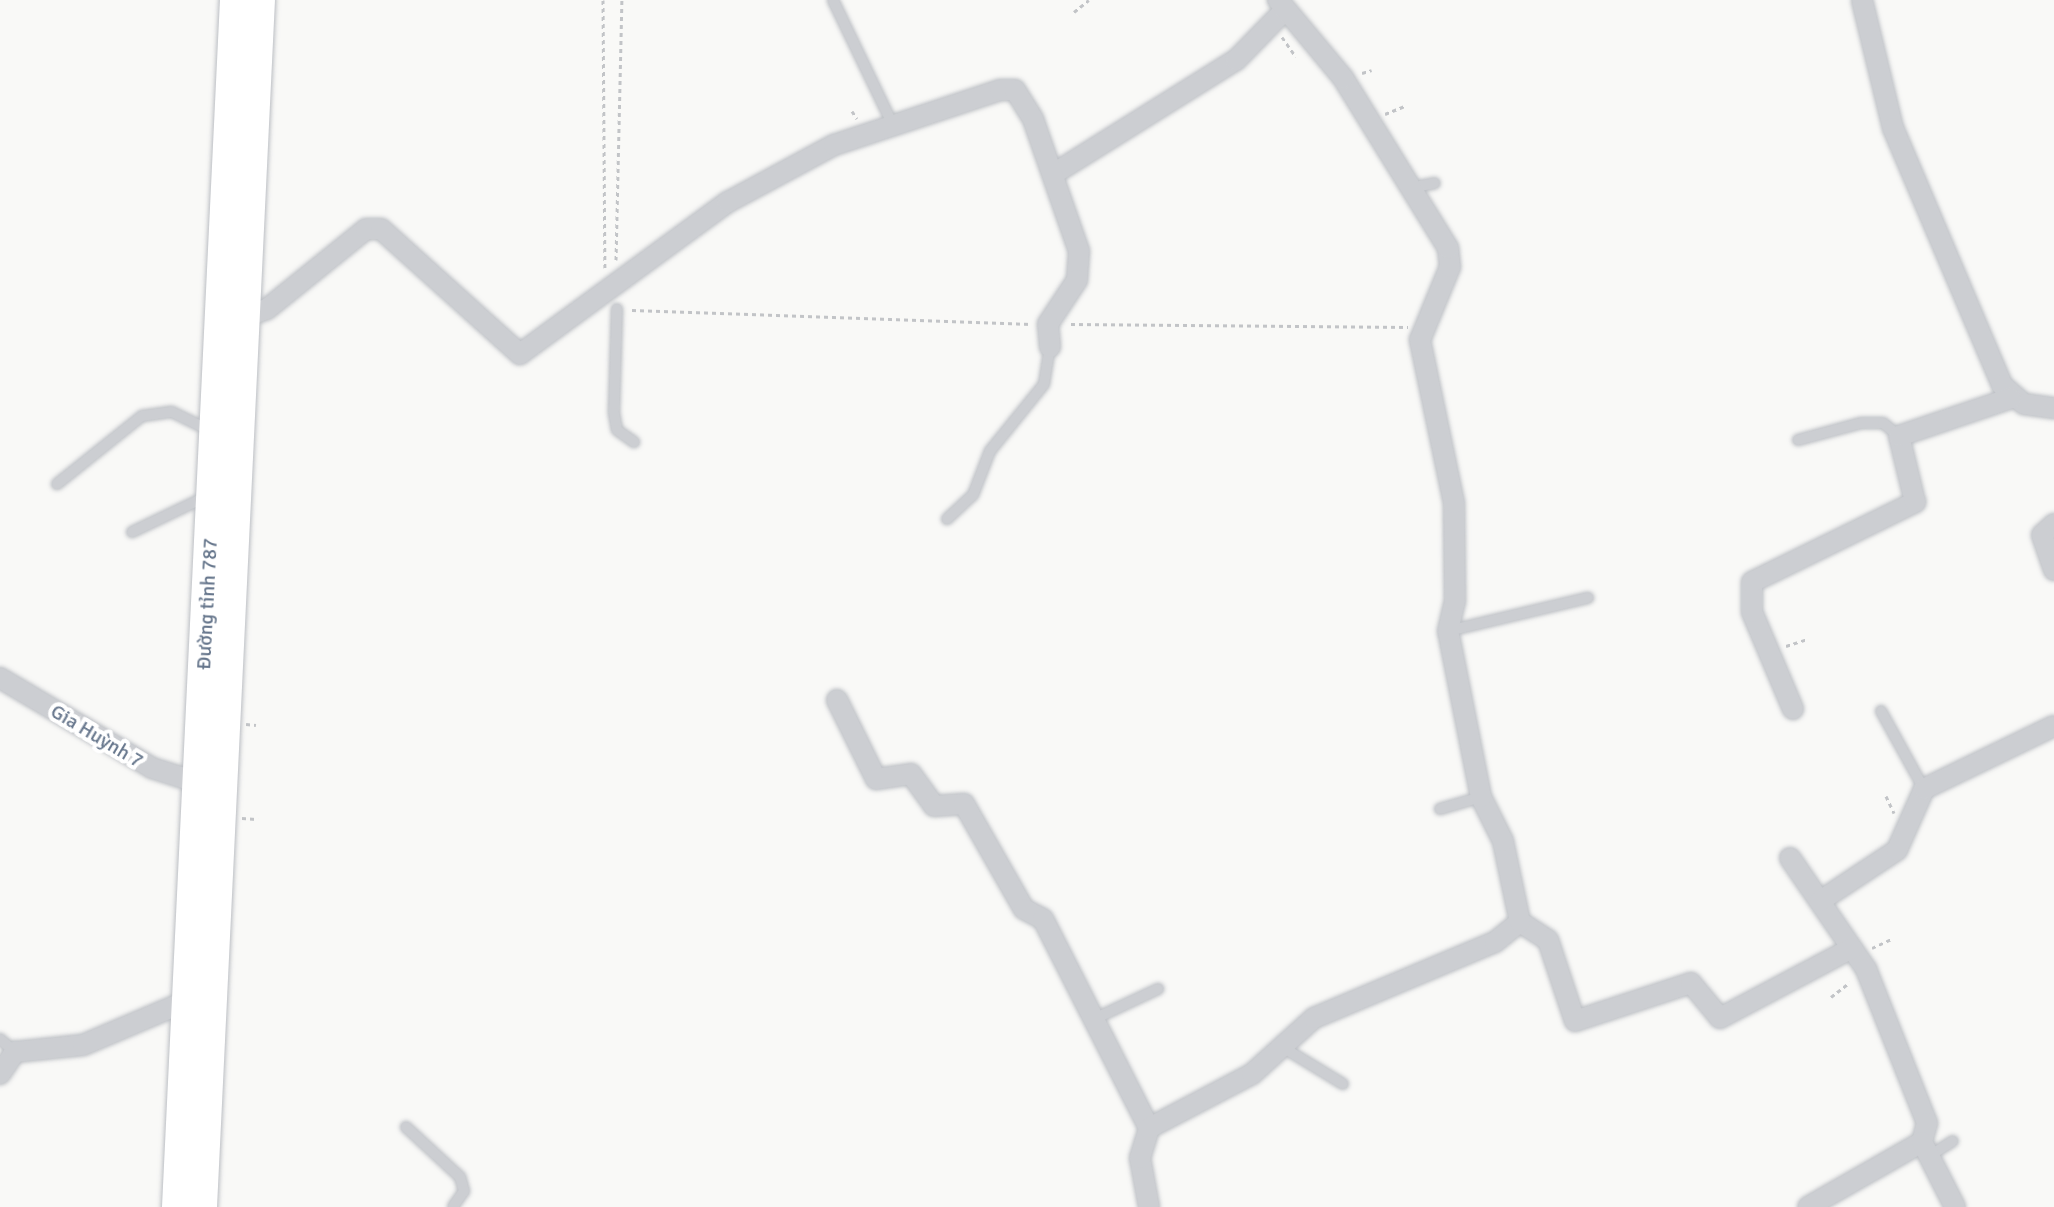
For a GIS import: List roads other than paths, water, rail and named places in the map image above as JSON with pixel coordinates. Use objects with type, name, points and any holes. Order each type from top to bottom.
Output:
[{"type":"main road","name":"Đường tỉnh 787","points":[[177,1207],[235,0]]},
{"type":"main road","name":"Đường tỉnh 787","points":[[202,1207],[217,1111],[245,317],[260,0]]},
{"type":"street","points":[[1862,0],[1893,128],[1920,200],[2011,398]]},
{"type":"street","points":[[1055,173],[1196,88],[1278,11],[1343,78],[1425,185],[1451,257],[1420,340],[1454,503],[1455,601],[1448,631],[1481,797],[1503,841],[1520,922],[1548,940],[1575,1021],[1691,983],[1720,1018],[1859,957]]},
{"type":"street","points":[[245,317],[267,309],[373,228],[512,354],[525,352],[609,286],[728,202],[834,145],[982,92],[1015,90],[1055,173],[1080,267],[1049,335]]},
{"type":"street","points":[[1793,709],[1752,612],[1752,582],[1915,502],[1899,436],[2011,398],[2054,408]]},
{"type":"street","points":[[2054,524],[2042,535],[2054,570]]},
{"type":"street","name":"Gia Huỳnh 7","points":[[0,678],[152,768],[199,783]]},
{"type":"street","points":[[837,700],[876,779],[911,774],[934,806],[964,804],[1024,909],[1043,919],[1149,1128],[1140,1158],[1149,1207]]},
{"type":"street","points":[[1820,901],[1897,850],[1924,789],[2054,726]]},
{"type":"street","points":[[1790,858],[1859,957],[1925,1110],[1926,1149],[1955,1207]]},
{"type":"street","points":[[1149,1128],[1252,1074],[1314,1018],[1373,987],[1495,942],[1520,922]]},
{"type":"street","points":[[0,1074],[8,1046],[83,1045],[189,1000]]},
{"type":"street","points":[[1808,1207],[1926,1149]]},
{"type":"lane","points":[[833,0],[892,123]]},
{"type":"lane","points":[[218,98],[229,132]]},
{"type":"lane","points":[[617,309],[614,413],[617,430],[634,442]]},
{"type":"lane","points":[[947,519],[973,495],[990,451],[1044,384],[1049,335]]},
{"type":"lane","points":[[57,484],[142,416],[172,412],[215,431]]},
{"type":"lane","points":[[1798,440],[1861,423],[1883,423],[1899,436]]},
{"type":"lane","points":[[132,532],[212,494]]},
{"type":"lane","points":[[1448,631],[1588,598]]},
{"type":"lane","points":[[1881,711],[1924,789]]},
{"type":"lane","points":[[1440,809],[1481,797]]},
{"type":"lane","points":[[1094,1019],[1158,989]]},
{"type":"lane","points":[[1284,1048],[1343,1084]]},
{"type":"lane","points":[[406,1127],[460,1177],[464,1191],[453,1207]]},
{"type":"lane","points":[[1926,1149],[1953,1141]]}]
